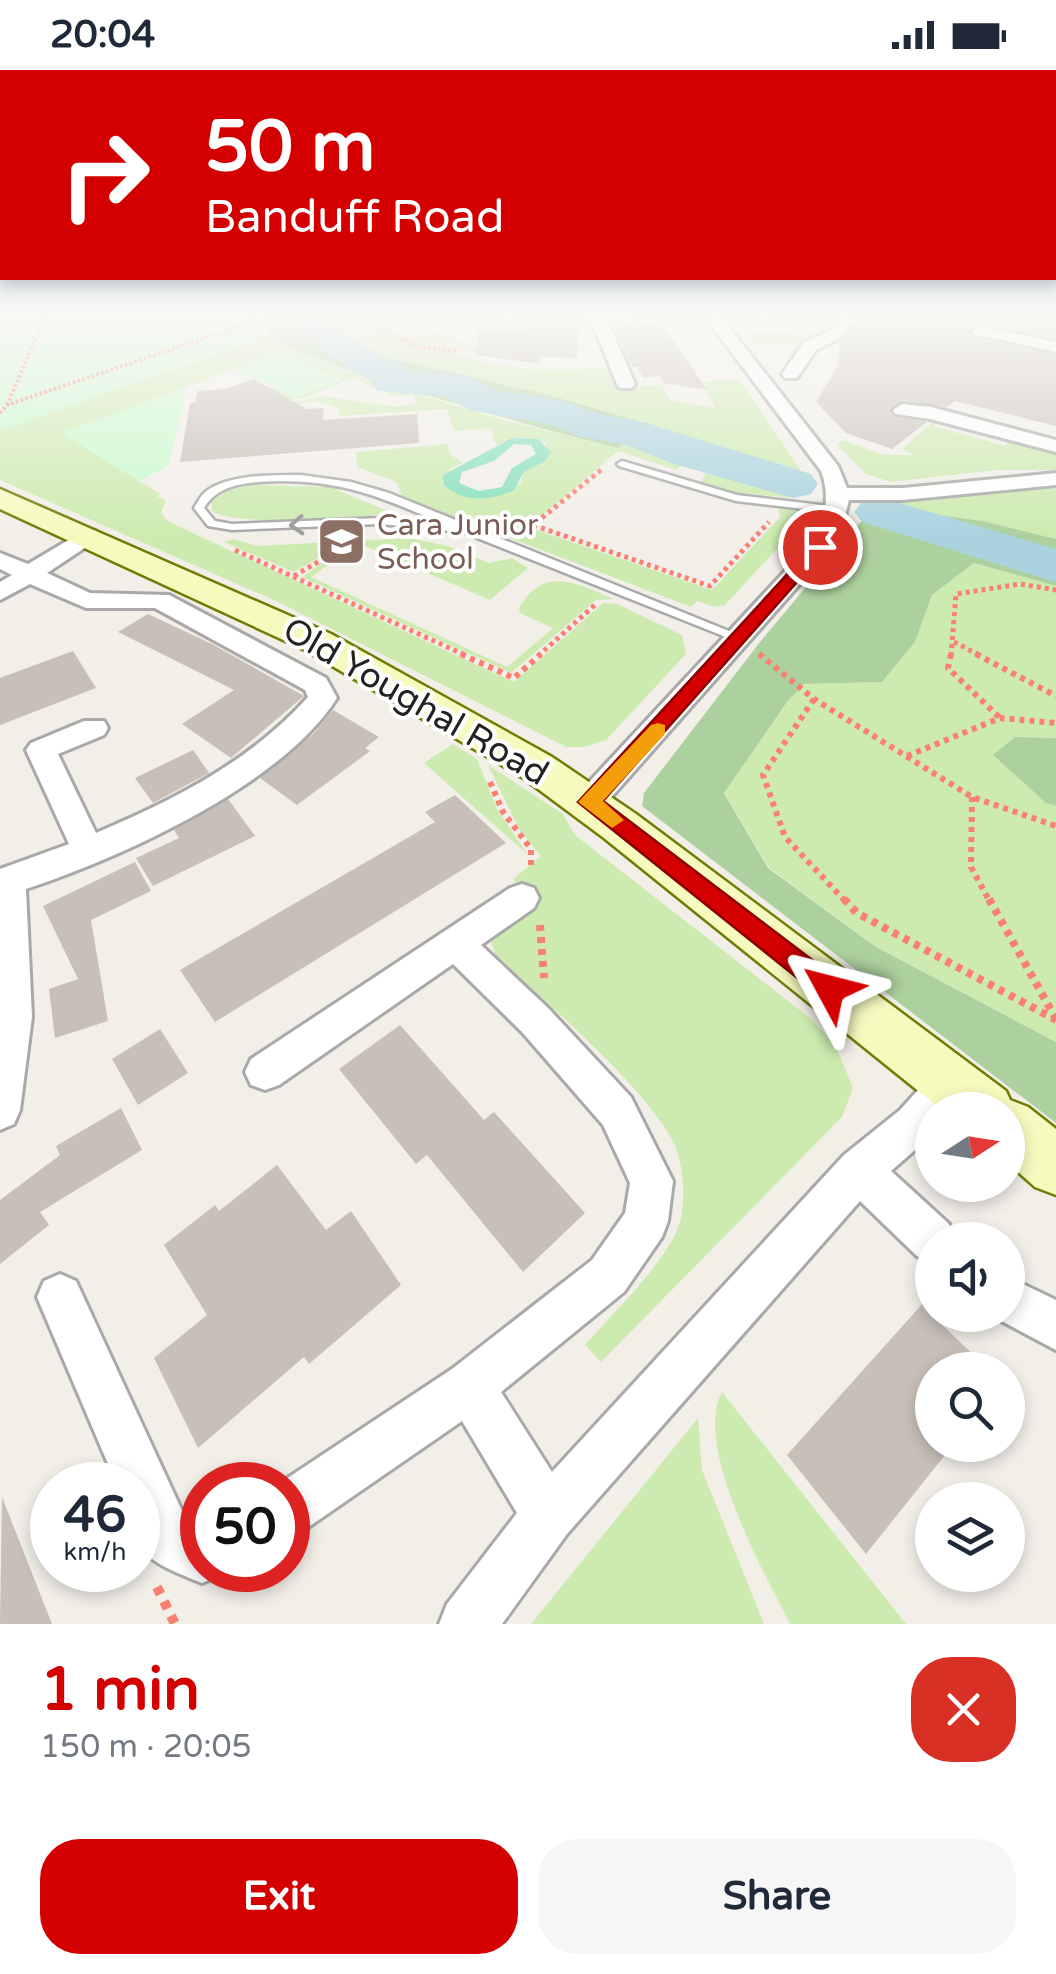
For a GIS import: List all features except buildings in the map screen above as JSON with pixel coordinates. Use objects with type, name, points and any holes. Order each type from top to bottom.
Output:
[{"type":"main road","name":"Old Youghal Road","points":[[0,498],[318,642],[470,726],[589,802],[963,1092]]},
{"type":"main road","points":[[1025,1141],[1056,1166]]},
{"type":"street","points":[[589,802],[820,547],[838,502],[831,470],[769,390]]},
{"type":"street","points":[[902,410],[1056,446]]},
{"type":"street","points":[[838,502],[1056,479]]},
{"type":"street","points":[[0,593],[87,536]]},
{"type":"street","points":[[0,560],[86,601],[160,600],[316,684],[323,698],[309,717],[225,783],[88,850],[4,882],[14,1017],[0,1110]]},
{"type":"street","points":[[88,850],[41,750],[94,728]]},
{"type":"street","points":[[265,1072],[522,898]]},
{"type":"street","points":[[310,1494],[469,1386],[608,1276],[646,1221],[652,1181],[617,1111],[535,1020],[456,944]]},
{"type":"street","points":[[467,1624],[548,1515],[859,1170],[915,1124]]},
{"type":"street","points":[[859,1170],[915,1222]]},
{"type":"street","points":[[60,1297],[164,1532],[171,1543],[180,1547]]},
{"type":"street","points":[[1025,1309],[1056,1326]]},
{"type":"street","points":[[469,1386],[548,1515]]},
{"type":"lane","points":[[622,464],[736,498],[769,503],[838,502]]},
{"type":"lane","points":[[464,530],[380,522],[232,527],[212,524],[199,508],[201,498],[231,483],[274,478],[332,481],[464,530],[738,640]]},
{"type":"path","points":[[7,405],[11,390]]},
{"type":"path","points":[[0,412],[7,405],[53,390]]},
{"type":"path","points":[[0,393],[8,397]]},
{"type":"path","points":[[622,464],[605,466],[533,526],[710,586],[772,519],[769,503]]},
{"type":"path","points":[[221,544],[514,678],[602,601]]},
{"type":"path","points":[[293,577],[328,556],[344,562]]},
{"type":"path","points":[[1000,718],[948,668],[954,642],[956,594],[1020,584],[1056,590]]},
{"type":"path","points":[[738,640],[768,658],[814,699],[972,797],[1056,826]]},
{"type":"path","points":[[954,642],[1056,696]]},
{"type":"path","points":[[814,699],[763,775],[785,837],[857,913],[1056,1020]]},
{"type":"path","points":[[906,756],[1000,718],[1056,723]]},
{"type":"path","points":[[488,778],[503,812],[534,857],[522,898],[539,914],[547,1010],[535,1020]]},
{"type":"path","points":[[972,797],[971,867],[1056,1020]]},
{"type":"green space","points":[[0,390],[117,390],[0,431]]},
{"type":"green space","points":[[72,390],[178,390],[62,433],[160,494],[157,497],[166,500],[161,512],[167,521],[514,682],[603,603],[617,604],[682,635],[686,654],[606,740],[566,747],[276,601],[0,480],[0,416]]},
{"type":"green space","points":[[186,390],[168,466],[139,481],[61,433]]},
{"type":"green space","points":[[270,390],[296,397],[325,390],[304,398],[269,403]]},
{"type":"green space","points":[[279,390],[315,390],[296,397]]},
{"type":"green space","points":[[379,390],[404,390],[503,420],[617,448],[625,443],[685,461],[676,470],[618,451],[528,527],[712,590],[780,517],[778,510],[794,507],[808,515],[799,536],[787,538],[725,605],[714,607],[697,601],[691,607],[402,497],[397,482],[357,467],[356,452],[448,444],[450,454],[463,463],[449,469],[467,497],[520,484],[524,472],[548,457],[546,443],[520,437],[496,445],[491,428],[454,431],[447,409],[340,416],[338,408],[318,401],[267,408],[321,396],[396,407],[417,403],[412,395],[394,396]]},
{"type":"green space","points":[[410,390],[525,390],[661,428],[705,450],[739,451],[807,480],[785,490],[625,443],[618,448]]},
{"type":"green space","points":[[525,390],[664,390],[670,400],[716,408],[705,390],[746,390],[807,480],[739,451],[705,450],[661,428]]},
{"type":"green space","points":[[935,420],[934,426],[1005,446],[1010,440],[1056,451],[1056,470],[996,470],[891,482],[866,474],[837,445],[842,440],[884,455],[914,455],[902,449]]},
{"type":"green space","points":[[512,438],[538,439],[551,452],[545,461],[524,472],[514,490],[496,496],[459,495],[444,485],[443,475]],"holes":[[[514,444],[531,445],[536,454],[512,468],[502,487],[479,491],[459,483],[462,472],[494,461]]]},
{"type":"green space","points":[[707,471],[794,498],[739,493],[701,482]]},
{"type":"green space","points":[[330,487],[390,512],[270,520],[224,516],[212,511],[211,501],[232,488]]},
{"type":"green space","points":[[1056,488],[1056,539],[983,521],[874,506]]},
{"type":"green space","points":[[874,506],[983,521],[1056,539],[1056,586],[974,563],[932,595],[915,642],[882,682],[804,684],[787,702],[724,793],[768,868],[876,947],[1056,1042],[1056,1123],[1025,1099],[1025,1092],[1016,1092],[642,806],[644,793],[760,642]]},
{"type":"green space","points":[[409,538],[448,546],[489,563],[512,558],[528,568],[490,600],[360,544],[342,556],[331,551],[293,572],[224,542],[235,539],[256,546]]},
{"type":"green space","points":[[323,562],[330,564],[311,577],[507,667],[553,628],[520,613],[519,608],[539,586],[562,581],[614,599],[596,600],[511,673],[302,577]]},
{"type":"green space","points":[[974,563],[1056,586],[1056,738],[1015,737],[1046,803],[1056,806],[1056,1042],[876,947],[768,867],[724,792],[804,684],[882,682],[915,642],[932,595]]},
{"type":"green space","points":[[1015,737],[1056,738],[1056,806],[1046,803],[993,755]]},
{"type":"green space","points":[[453,744],[477,759],[497,809],[528,855],[424,763]]},
{"type":"green space","points":[[488,765],[563,814],[575,835],[810,1018],[835,1044],[853,1088],[842,1117],[601,1362],[585,1345],[654,1267],[676,1233],[682,1208],[681,1165],[670,1136],[635,1089],[495,954],[490,939],[538,904],[513,879],[541,856],[520,831]]},
{"type":"green space","points":[[722,1392],[906,1624],[790,1624],[749,1542],[724,1476],[716,1415]]},
{"type":"green space","points":[[698,1418],[702,1470],[764,1624],[531,1624]]},
{"type":"waterway","points":[[464,390],[484,401],[563,414],[593,427],[631,432],[690,454],[794,484]]},
{"type":"waterway","points":[[879,512],[1056,566]]},
{"type":"waterway","points":[[988,546],[996,536]]},
{"type":"slow traffic","points":[[612,820],[589,802],[658,729]]},
{"type":"place","name":"Cara Junior School","points":[[342,542]]},
{"type":"route","points":[[820,547],[589,802],[830,989]]}]
